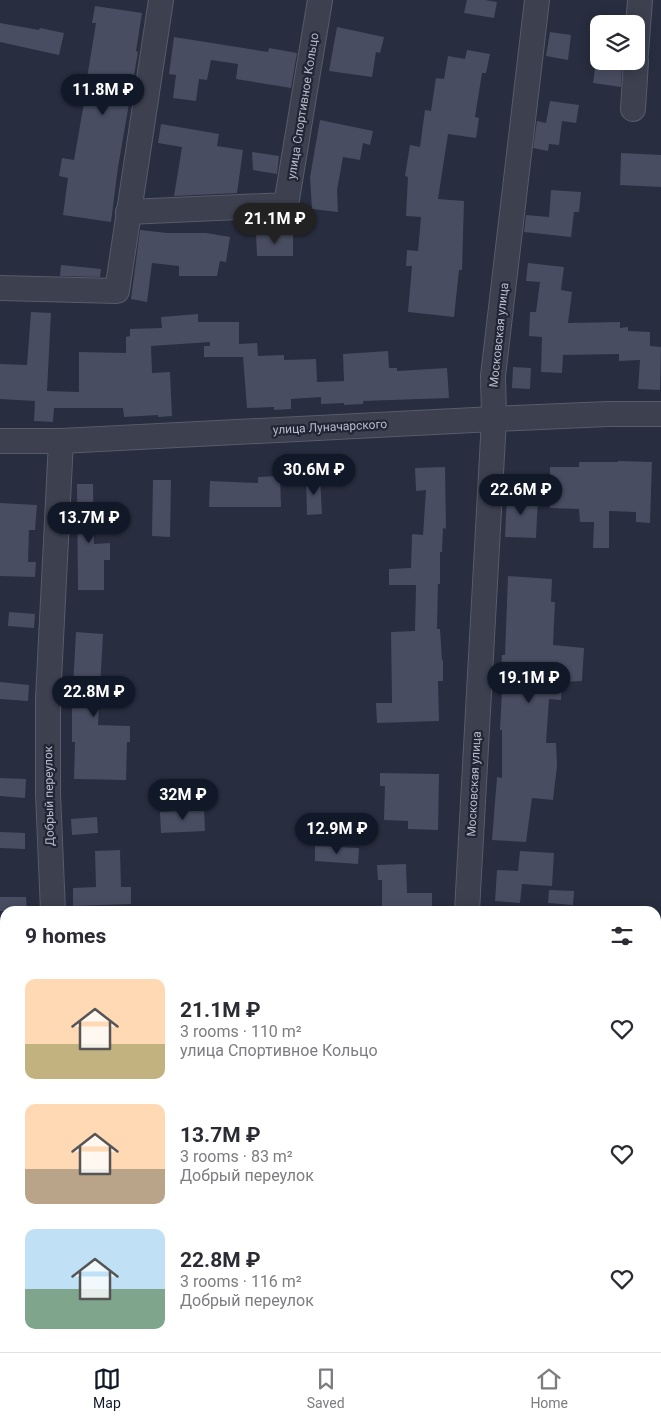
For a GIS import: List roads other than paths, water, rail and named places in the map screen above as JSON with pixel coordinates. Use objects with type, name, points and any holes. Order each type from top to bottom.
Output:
[{"type":"street","points":[[0,288],[117,291],[161,0]]},
{"type":"street","name":"улица Спортивное Кольцо","points":[[128,212],[286,205],[320,0]]},
{"type":"street","name":"Московская улица","points":[[467,906],[494,419],[493,376],[537,0]]},
{"type":"street","points":[[639,15],[640,0]]},
{"type":"street","points":[[633,108],[635,70]]},
{"type":"street","name":"улица Луначарского","points":[[0,441],[62,441],[494,419],[608,414],[661,414]]},
{"type":"street","name":"Добрый переулок","points":[[54,906],[48,794],[48,699],[62,441]]}]
